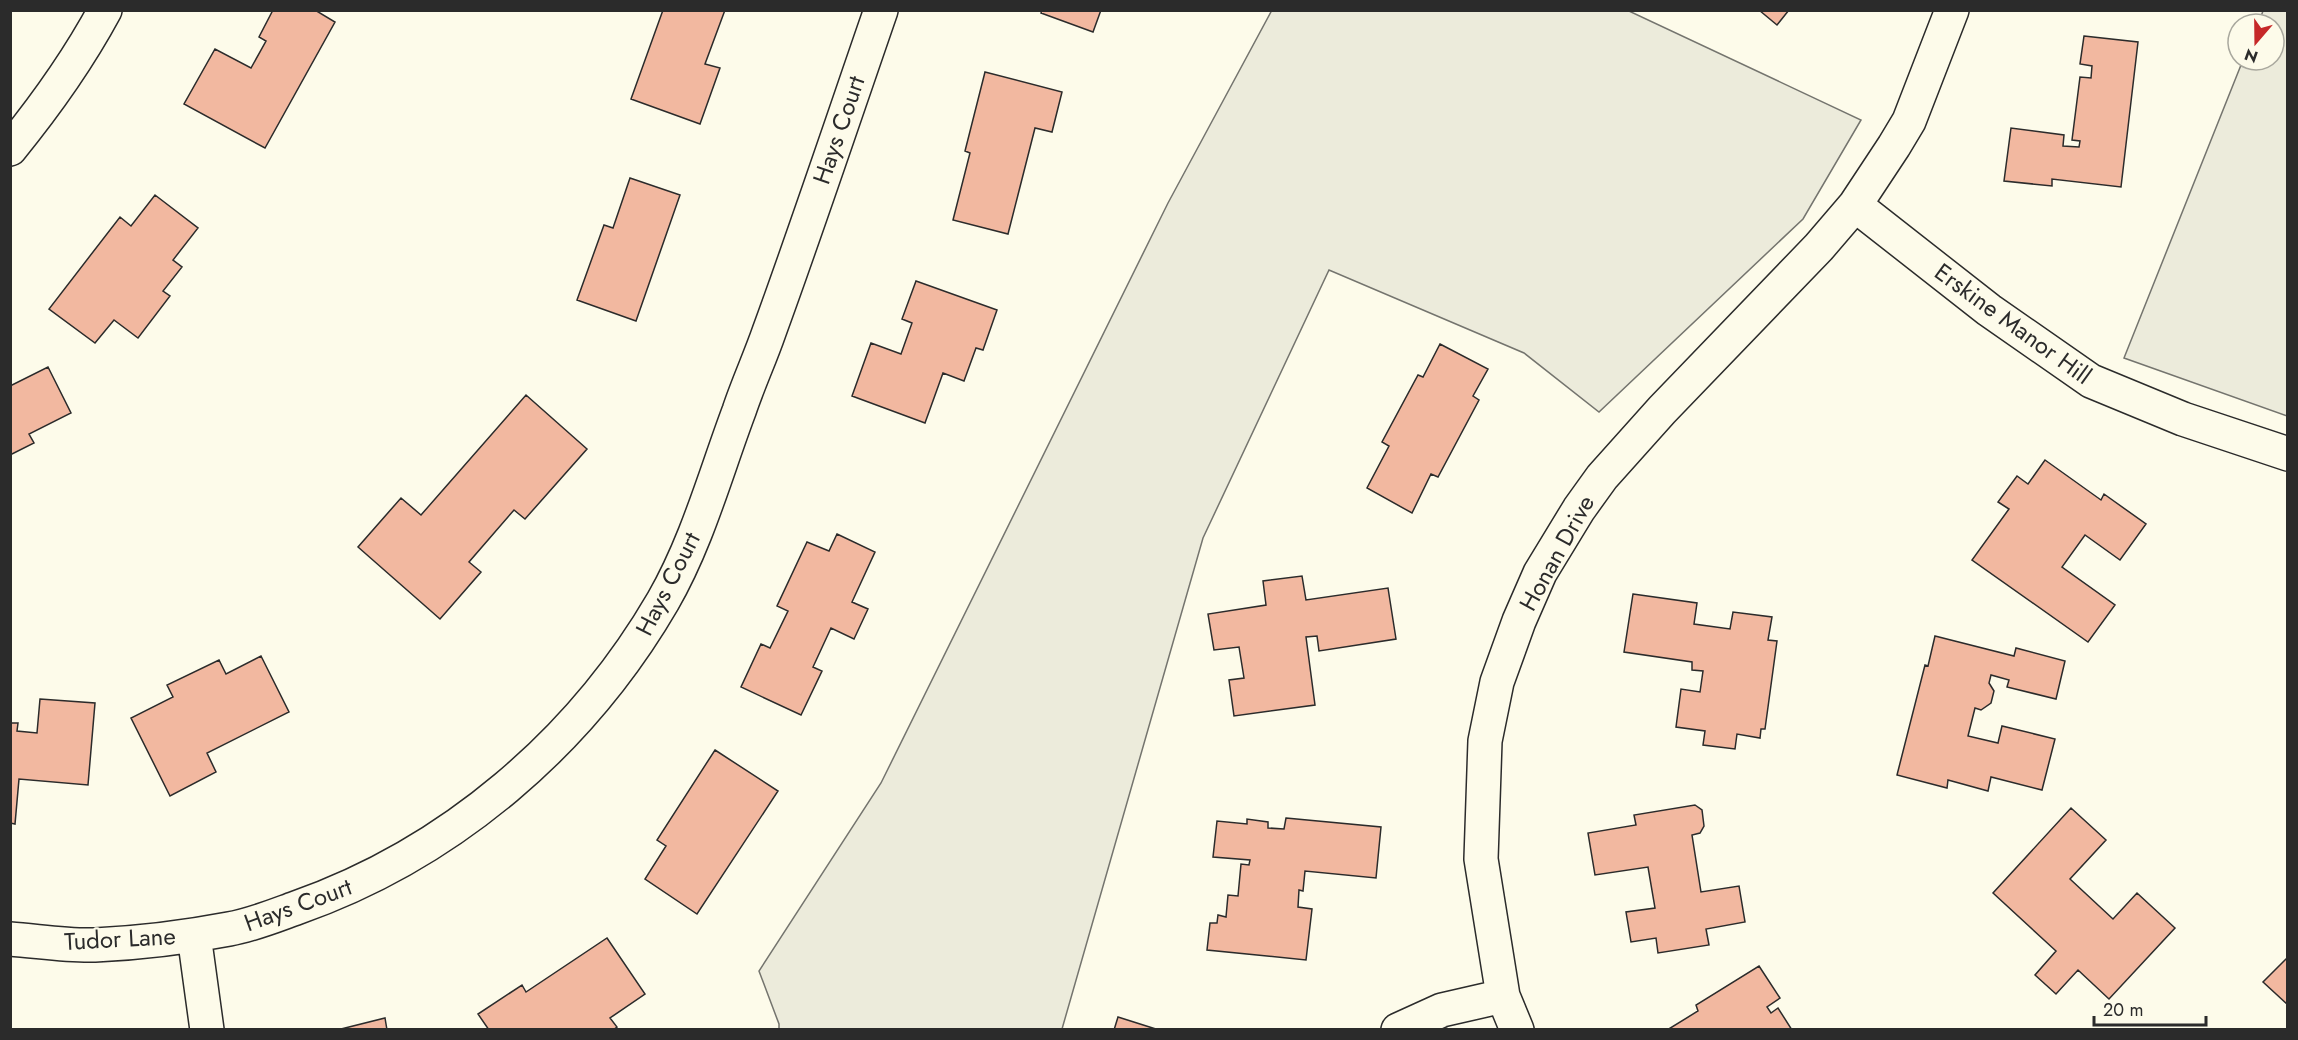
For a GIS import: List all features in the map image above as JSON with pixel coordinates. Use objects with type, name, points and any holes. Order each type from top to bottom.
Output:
[{"type":"street","points":[[10,149],[53,95],[86,45],[105,10]]},
{"type":"street","name":"Hays Court","points":[[194,935],[259,922],[328,897],[376,874],[420,849],[524,775],[559,741],[606,686],[638,642],[665,598],[688,552],[769,332],[881,10]]},
{"type":"street","name":"Honan Drive","points":[[1517,1029],[1503,996],[1481,859],[1485,741],[1497,682],[1519,621],[1540,573],[1579,509],[1602,477],[1662,410],[1819,247],[1855,205],[1909,121],[1952,10]]},
{"type":"street","name":"Erskine Manor Hill","points":[[1855,205],[1989,310],[2091,381],[2183,419],[2288,454]]},
{"type":"street","points":[[194,935],[207,1029]]},
{"type":"street","name":"Tudor Lane","points":[[10,939],[93,945],[194,935]]},
{"type":"street","points":[[1398,1029],[1442,1010],[1503,996]]},
{"type":"shaded area","points":[[1272,10],[1629,11],[1861,120],[1803,219],[1599,412],[1524,353],[1329,270],[1203,538],[1062,1029],[779,1029],[759,971],[881,783],[1168,203]]},
{"type":"shaded area","points":[[2287,11],[2287,416],[2124,358],[2238,72],[2286,72],[2286,12],[2263,12]]},
{"type":"building","points":[[273,10],[315,10],[335,22],[265,148],[184,104],[215,49],[251,68],[266,41],[259,37]]},
{"type":"building","points":[[663,10],[725,10],[705,64],[720,68],[700,124],[631,99]]},
{"type":"building","points":[[1042,10],[1101,10],[1093,32],[1041,13]]},
{"type":"building","points":[[1759,10],[1789,10],[1777,25]]},
{"type":"building","points":[[2084,36],[2138,42],[2121,187],[2052,179],[2052,186],[2004,181],[2011,128],[2064,135],[2063,146],[2079,147],[2080,141],[2072,140],[2080,77],[2091,78],[2092,66],[2080,64]]},
{"type":"building","points":[[985,72],[1062,92],[1052,132],[1035,128],[1008,234],[953,220],[970,153],[965,151]]},
{"type":"building","points":[[630,178],[680,195],[636,321],[577,300],[604,225],[613,228]]},
{"type":"building","points":[[155,195],[198,228],[173,260],[182,267],[163,291],[170,296],[138,338],[114,320],[95,343],[49,309],[120,217],[131,226]]},
{"type":"building","points":[[916,281],[997,310],[983,350],[976,348],[964,381],[943,373],[925,423],[852,396],[871,343],[901,354],[912,323],[902,319]]},
{"type":"building","points":[[1440,344],[1488,369],[1473,396],[1479,400],[1438,477],[1431,474],[1412,513],[1367,488],[1389,446],[1382,442],[1418,375],[1423,377]]},
{"type":"building","points":[[48,367],[71,413],[29,434],[34,443],[10,455],[10,386]]},
{"type":"building","points":[[526,395],[587,449],[525,519],[514,510],[469,562],[481,572],[440,619],[358,547],[401,498],[421,515]]},
{"type":"building","points":[[2045,460],[2101,500],[2104,494],[2146,524],[2120,560],[2085,535],[2062,567],[2115,605],[2088,642],[1972,560],[2009,509],[1998,502],[2017,476],[2028,484]]},
{"type":"building","points":[[837,534],[875,552],[852,602],[868,609],[854,639],[831,628],[813,667],[822,671],[801,715],[741,687],[761,644],[770,648],[788,611],[777,606],[807,542],[829,551]]},
{"type":"building","points":[[1302,576],[1306,600],[1388,588],[1396,639],[1319,651],[1317,636],[1306,637],[1315,705],[1234,716],[1229,680],[1244,678],[1239,647],[1214,650],[1208,614],[1266,605],[1263,581]]},
{"type":"building","points":[[1633,594],[1697,603],[1694,624],[1730,629],[1733,612],[1772,617],[1768,640],[1777,641],[1765,729],[1761,729],[1760,738],[1737,734],[1735,749],[1703,745],[1705,731],[1676,727],[1681,689],[1700,692],[1703,671],[1692,670],[1692,662],[1624,652]]},
{"type":"building","points":[[1935,636],[2014,656],[2016,648],[2065,661],[2056,699],[2007,687],[2009,680],[1991,675],[1989,683],[1994,691],[1991,703],[1981,710],[1975,708],[1968,736],[1998,743],[2002,726],[2055,739],[2042,790],[1991,777],[1988,791],[1948,780],[1947,788],[1897,775],[1925,665],[1928,666]]},
{"type":"building","points":[[261,656],[289,712],[207,753],[216,772],[170,796],[131,718],[173,697],[167,685],[219,660],[226,674]]},
{"type":"building","points":[[40,699],[95,703],[88,785],[19,779],[15,824],[10,823],[10,723],[18,723],[17,731],[37,733]]},
{"type":"building","points":[[715,750],[778,791],[697,914],[645,879],[666,846],[657,840]]},
{"type":"building","points":[[1695,805],[1702,810],[1704,826],[1700,833],[1692,835],[1701,892],[1739,886],[1745,922],[1706,929],[1709,945],[1658,953],[1656,938],[1631,942],[1626,912],[1655,908],[1648,867],[1595,875],[1588,833],[1636,825],[1634,815]]},
{"type":"building","points":[[2071,808],[2106,840],[2070,879],[2113,919],[2137,893],[2175,928],[2109,999],[2078,970],[2056,994],[2035,975],[2056,951],[1993,893]]},
{"type":"building","points":[[1286,818],[1381,827],[1376,878],[1305,871],[1303,891],[1299,890],[1298,907],[1312,909],[1306,960],[1207,950],[1210,923],[1217,923],[1218,915],[1226,917],[1228,895],[1238,896],[1241,864],[1249,865],[1250,860],[1213,857],[1217,821],[1247,824],[1247,819],[1268,822],[1268,828],[1284,829]]},
{"type":"building","points":[[607,938],[645,994],[610,1018],[617,1027],[613,1030],[489,1030],[478,1014],[522,985],[526,992]]},
{"type":"building","points":[[2288,957],[2288,1005],[2263,982]]},
{"type":"building","points":[[1759,966],[1780,998],[1767,1007],[1771,1013],[1778,1008],[1792,1030],[1667,1030],[1698,1011],[1696,1005]]},
{"type":"building","points":[[1118,1017],[1159,1030],[1114,1030]]},
{"type":"building","points":[[385,1018],[387,1030],[337,1030]]}]
